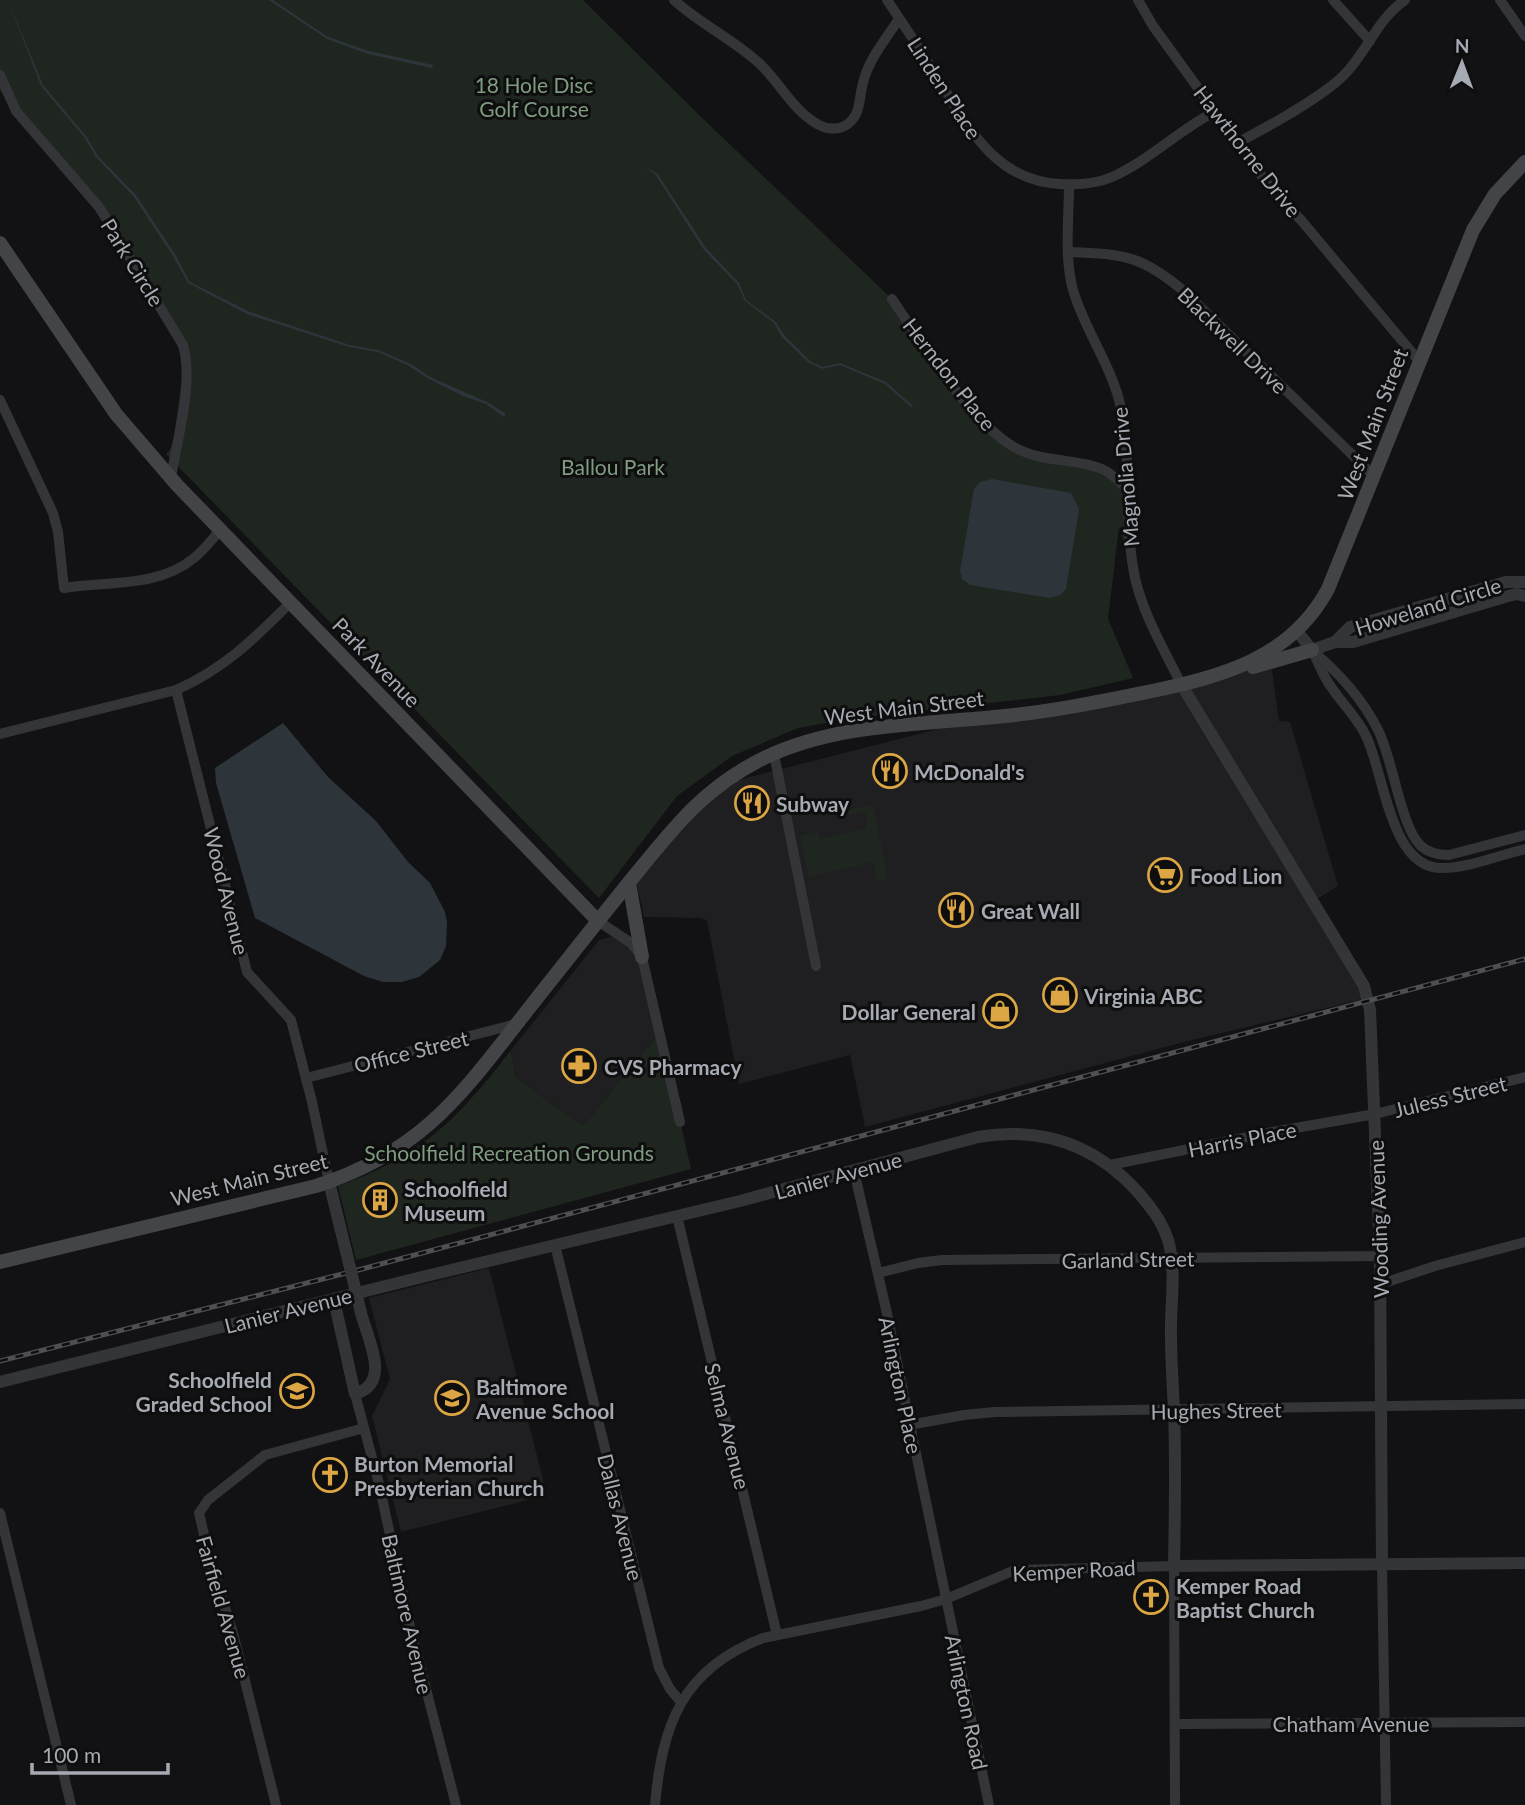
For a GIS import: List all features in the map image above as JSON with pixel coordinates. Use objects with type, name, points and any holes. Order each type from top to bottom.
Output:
[{"type":"main road","name":"West Main Street","points":[[0,1262],[329,1181],[389,1154],[417,1135],[455,1100],[677,823],[697,803],[741,771],[774,754],[816,738],[841,733],[1042,712],[1181,684],[1220,674],[1264,656],[1296,630],[1315,610],[1328,589],[1472,230],[1495,194],[1525,162]]},
{"type":"main road","name":"Park Avenue","points":[[0,243],[89,376],[171,478],[598,921]]},
{"type":"main road","points":[[1220,674],[1312,650]]},
{"type":"main road","points":[[629,883],[642,957]]},
{"type":"street","points":[[674,0],[760,64],[810,119],[830,129],[843,127],[855,117],[865,75],[900,19]]},
{"type":"street","name":"Linden Place","points":[[887,0],[967,127],[996,159],[1029,179],[1050,184],[1069,184],[1111,178],[1216,111]]},
{"type":"street","name":"Hawthorne Drive","points":[[1138,0],[1153,26],[1272,190],[1301,220],[1419,361]]},
{"type":"street","points":[[1333,0],[1370,41]]},
{"type":"street","points":[[1239,142],[1344,75],[1385,16],[1405,0]]},
{"type":"street","points":[[1500,0],[1525,36]]},
{"type":"street","name":"Park Circle","points":[[0,75],[16,111],[99,207],[183,345],[187,381],[171,478]]},
{"type":"street","name":"Magnolia Drive","points":[[1069,184],[1072,287],[1117,390],[1125,436],[1128,535],[1137,587],[1181,684]]},
{"type":"street","name":"Blackwell Drive","points":[[1069,252],[1131,258],[1161,272],[1186,293],[1374,476]]},
{"type":"street","name":"Herndon Place","points":[[892,299],[952,384],[1001,439],[1036,456],[1102,468],[1127,489]]},
{"type":"street","points":[[0,400],[53,513],[58,532],[64,588],[117,583],[176,570],[196,557],[220,530]]},
{"type":"street","name":"Howeland Circle","points":[[1335,642],[1350,627],[1506,582],[1525,582]]},
{"type":"street","name":"Howeland Circle","points":[[1312,650],[1335,642],[1353,642],[1508,596],[1525,596]]},
{"type":"street","points":[[0,734],[176,690],[224,665],[240,653],[290,603]]},
{"type":"street","points":[[1426,605],[1431,618]]},
{"type":"street","points":[[1296,630],[1312,650],[1340,675],[1373,720],[1381,736],[1409,826],[1415,839],[1425,850],[1443,855],[1458,853],[1525,835]]},
{"type":"street","points":[[1312,650],[1327,681],[1367,737],[1405,848],[1420,862],[1436,867],[1461,865],[1525,849]]},
{"type":"street","name":"Wooding Avenue","points":[[1181,684],[1364,986],[1370,1010],[1381,1284],[1386,1805]]},
{"type":"street","name":"Wood Avenue","points":[[176,690],[247,972],[290,1020],[306,1078],[376,1372],[372,1385],[366,1391],[355,1394]]},
{"type":"street","points":[[1361,726],[1373,720]]},
{"type":"street","points":[[774,754],[817,966]]},
{"type":"street","points":[[1380,777],[1393,772]]},
{"type":"street","points":[[1397,829],[1409,826]]},
{"type":"street","points":[[1458,853],[1461,865]]},
{"type":"street","name":"Park Avenue","points":[[598,921],[631,943],[642,957]]},
{"type":"street","points":[[642,957],[680,1122]]},
{"type":"street","name":"Office Street","points":[[306,1078],[517,1024]]},
{"type":"street","name":"Juless Street","points":[[1375,1114],[1525,1077]]},
{"type":"street","name":"Harris Place","points":[[1110,1165],[1375,1114]]},
{"type":"street","name":"Lanier Avenue","points":[[0,1382],[677,1216],[978,1137],[1011,1133],[1064,1142],[1117,1170],[1154,1212],[1168,1240],[1171,1258],[1174,1411],[1175,1805]]},
{"type":"street","name":"Arlington Place","points":[[853,1171],[878,1273],[946,1599]]},
{"type":"street","name":"Selma Avenue","points":[[677,1216],[734,1445],[777,1635]]},
{"type":"street","points":[[1381,1284],[1435,1266],[1525,1242]]},
{"type":"street","name":"Dallas Avenue","points":[[555,1245],[659,1668],[670,1689],[681,1702]]},
{"type":"street","name":"Garland Street","points":[[878,1273],[918,1263],[942,1261],[1380,1256]]},
{"type":"street","name":"Baltimore Avenue","points":[[334,1300],[410,1627],[456,1805]]},
{"type":"street","name":"Hughes Street","points":[[909,1425],[995,1412],[1525,1404]]},
{"type":"street","name":"Fairfield Avenue","points":[[276,1805],[233,1633],[199,1520],[200,1513],[208,1500],[265,1455],[364,1428]]},
{"type":"street","points":[[0,1513],[71,1805]]},
{"type":"street","name":"Kemper Road","points":[[655,1805],[663,1747],[681,1702],[694,1684],[717,1661],[746,1645],[777,1635],[946,1599],[1000,1575],[1025,1568],[1525,1563]]},
{"type":"street","name":"Arlington Road","points":[[946,1599],[989,1805]]},
{"type":"street","name":"Chatham Avenue","points":[[1176,1724],[1525,1722]]},
{"type":"shaded area","points":[[8,0],[43,85],[86,136],[98,156],[136,195],[190,282],[250,312],[350,345],[378,350],[411,364],[430,377],[487,402],[506,414],[504,417],[486,404],[463,396],[378,352],[349,347],[247,314],[188,283],[134,197],[96,157],[84,137],[41,86]]},
{"type":"shaded area","points":[[269,0],[273,0],[328,37],[369,51],[433,65],[432,68],[368,54],[327,39]]},
{"type":"shaded area","points":[[644,167],[657,173],[706,248],[739,283],[746,300],[776,322],[784,335],[811,362],[823,367],[840,363],[886,382],[913,406],[885,384],[840,365],[823,369],[809,363],[782,337],[774,323],[745,301],[737,284],[704,250],[655,174]]},
{"type":"shaded area","points":[[992,479],[1071,493],[1079,509],[1066,589],[1060,595],[1050,598],[970,585],[962,579],[960,571],[974,489],[980,482]]},
{"type":"shaded area","points":[[1266,664],[1272,670],[1279,721],[1290,722],[1338,886],[1314,901],[1368,998],[1188,1041],[865,1127],[850,1055],[739,1084],[707,921],[701,918],[644,917],[635,876],[719,785],[981,718]]},
{"type":"shaded area","points":[[283,723],[328,777],[376,821],[408,862],[430,883],[445,912],[446,946],[440,960],[419,977],[402,982],[383,982],[364,976],[255,918],[216,783],[215,768]]},
{"type":"shaded area","points":[[619,935],[636,947],[660,1032],[583,1126],[515,1077],[511,1050],[599,940]]},
{"type":"shaded area","name":"Baltimore Avenue School","points":[[489,1268],[547,1495],[401,1532],[372,1416],[390,1379],[369,1298]]},
{"type":"green space","name":"Ballou Park","points":[[0,0],[583,0],[892,299],[990,429],[1022,451],[1090,466],[1127,489],[1128,535],[1144,605],[1119,527],[1108,619],[1133,678],[1060,695],[850,719],[798,728],[732,756],[677,796],[599,898],[166,454],[173,445],[183,369],[182,355],[96,211],[18,121],[0,90]]},
{"type":"green space","points":[[873,805],[888,879],[878,881],[873,862],[809,877],[800,836],[818,831],[820,839],[866,828],[865,821],[868,820],[865,812],[849,815],[848,810]]},
{"type":"green space","name":"Schoolfield Recreation Grounds","points":[[660,1032],[691,1169],[356,1260],[338,1186],[393,1162],[436,1133],[474,1096],[511,1050],[515,1077],[583,1126]]},
{"type":"railway","points":[[0,1361],[362,1269],[1525,959]]},
{"type":"place","name":"McDonald's","points":[[890,771]]},
{"type":"place","name":"Subway","points":[[752,803]]},
{"type":"place","name":"Food Lion","points":[[1165,875]]},
{"type":"place","name":"Great Wall","points":[[956,910]]},
{"type":"place","name":"Virginia ABC","points":[[1060,995]]},
{"type":"place","name":"Dollar General","points":[[1000,1011]]},
{"type":"place","name":"CVS Pharmacy","points":[[579,1066]]},
{"type":"place","name":"Schoolfield Museum","points":[[380,1200]]},
{"type":"place","name":"Schoolfield Graded School","points":[[297,1391]]},
{"type":"place","name":"Baltimore Avenue School","points":[[452,1398]]},
{"type":"place","name":"Burton Memorial Presbyterian Church","points":[[330,1475]]},
{"type":"place","name":"Kemper Road Baptist Church","points":[[1151,1597]]},
{"type":"park label","name":"18 Hole Disc Golf Course","points":[[534,96]]}]
